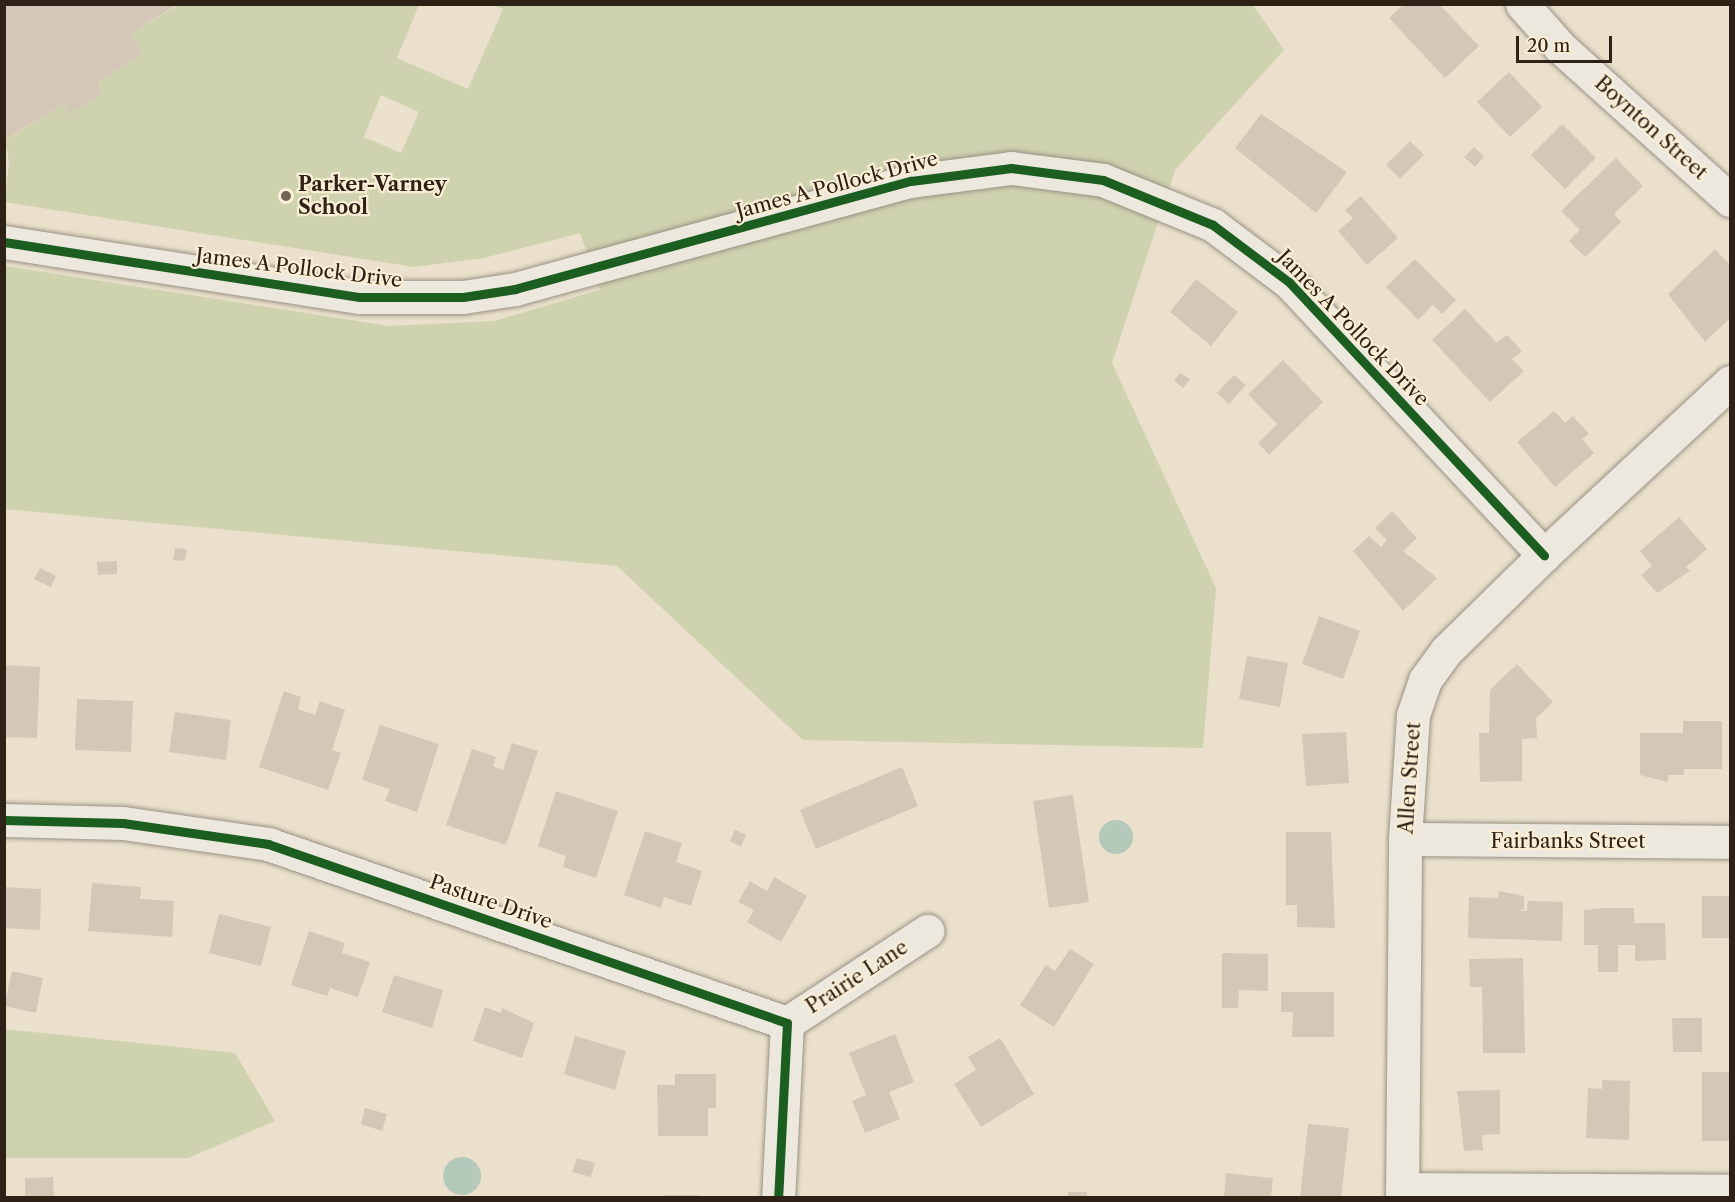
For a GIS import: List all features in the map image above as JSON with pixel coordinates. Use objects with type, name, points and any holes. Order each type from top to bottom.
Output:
[{"type":"street","name":"Boynton Street","points":[[1522,4],[1560,47],[1731,200]]},
{"type":"street","name":"James A Pollock Drive","points":[[4,242],[360,297],[463,297],[515,289],[911,181],[1011,168],[1104,180],[1213,225],[1289,282],[1544,555]]},
{"type":"street","name":"Allen Street","points":[[1402,1193],[1405,839],[1413,715],[1425,680],[1446,651],[1544,555],[1731,382]]},
{"type":"street","name":"Pasture Drive","points":[[4,819],[123,823],[268,844],[787,1023]]},
{"type":"street","name":"Fairbanks Street","points":[[1405,839],[1731,842]]},
{"type":"street","name":"Prairie Lane","points":[[787,1023],[927,931]]},
{"type":"street","points":[[778,1197],[787,1023]]},
{"type":"street","points":[[1402,1193],[1731,1191]]},
{"type":"shaded area","points":[[178,5],[419,5],[397,58],[468,89],[503,9],[493,5],[1253,5],[1284,50],[1175,170],[1112,363],[1216,588],[1203,748],[803,740],[617,566],[5,509],[5,266],[389,326],[494,321],[600,290],[580,233],[484,258],[414,267],[5,202],[9,161],[5,140],[64,104],[70,113],[103,93],[97,82],[143,54],[131,33]],"holes":[[[381,95],[419,112],[401,153],[364,137]]]},
{"type":"shaded area","points":[[1116,820],[1128,825],[1133,837],[1128,849],[1116,854],[1104,849],[1099,837],[1104,825]]},
{"type":"shaded area","points":[[4,1029],[235,1053],[275,1121],[188,1158],[5,1158]]},
{"type":"shaded area","points":[[462,1157],[475,1163],[481,1176],[475,1189],[462,1195],[449,1189],[443,1176],[449,1163]]},
{"type":"building","points":[[4,4],[178,4],[131,33],[143,54],[97,82],[103,93],[69,114],[64,104],[4,140]]},
{"type":"building","points":[[1404,4],[1439,4],[1479,46],[1445,78],[1389,18]]},
{"type":"building","points":[[1509,72],[1542,107],[1510,137],[1477,102]]},
{"type":"building","points":[[1261,114],[1347,172],[1316,213],[1235,148]]},
{"type":"building","points":[[1562,124],[1596,158],[1565,189],[1531,155]]},
{"type":"building","points":[[1410,141],[1424,155],[1400,179],[1386,165]]},
{"type":"building","points":[[1474,147],[1484,157],[1475,167],[1464,157]]},
{"type":"building","points":[[1616,158],[1643,186],[1614,214],[1621,222],[1585,257],[1569,241],[1580,230],[1561,211]]},
{"type":"building","points":[[1361,196],[1398,238],[1367,265],[1338,231],[1353,218],[1345,210]]},
{"type":"building","points":[[1715,249],[1730,265],[1730,318],[1705,342],[1668,294]]},
{"type":"building","points":[[1415,259],[1456,300],[1442,314],[1433,305],[1418,320],[1386,287]]},
{"type":"building","points":[[1196,279],[1238,312],[1211,346],[1170,312]]},
{"type":"building","points":[[1465,309],[1497,343],[1507,335],[1522,351],[1512,359],[1524,371],[1490,402],[1432,340]]},
{"type":"building","points":[[1283,360],[1323,402],[1269,455],[1258,443],[1277,424],[1248,394]]},
{"type":"building","points":[[1180,373],[1190,379],[1183,388],[1174,381]]},
{"type":"building","points":[[1234,375],[1246,385],[1229,404],[1217,393]]},
{"type":"building","points":[[1554,411],[1565,423],[1573,416],[1589,434],[1582,439],[1594,453],[1555,487],[1517,442]]},
{"type":"building","points":[[1392,511],[1417,538],[1403,551],[1437,578],[1403,611],[1353,551],[1369,536],[1381,547],[1387,540],[1375,528]]},
{"type":"building","points":[[1679,517],[1707,549],[1686,567],[1690,571],[1657,593],[1641,575],[1652,566],[1640,551]]},
{"type":"building","points":[[175,548],[187,549],[185,561],[173,560]]},
{"type":"building","points":[[117,561],[117,574],[98,575],[97,562]]},
{"type":"building","points":[[40,568],[56,576],[51,587],[34,579]]},
{"type":"building","points":[[1319,616],[1360,631],[1343,679],[1302,664]]},
{"type":"building","points":[[1247,656],[1288,663],[1280,707],[1239,699]]},
{"type":"building","points":[[1517,664],[1553,702],[1536,718],[1537,738],[1522,739],[1522,781],[1480,782],[1479,733],[1489,733],[1490,690]]},
{"type":"building","points":[[4,665],[40,667],[37,738],[5,737]]},
{"type":"building","points":[[284,691],[301,697],[298,709],[315,715],[320,701],[345,710],[332,750],[341,753],[328,790],[259,767]]},
{"type":"building","points":[[77,699],[133,701],[131,752],[75,750]]},
{"type":"building","points":[[175,712],[231,720],[226,760],[169,752]]},
{"type":"building","points":[[1683,721],[1722,721],[1722,769],[1684,769],[1684,775],[1668,775],[1668,782],[1640,775],[1640,733],[1683,733]]},
{"type":"building","points":[[380,725],[439,744],[417,812],[385,801],[390,789],[362,780]]},
{"type":"building","points":[[1346,732],[1349,783],[1306,786],[1302,734]]},
{"type":"building","points":[[512,743],[538,751],[506,845],[446,825],[472,749],[496,757],[493,766],[503,770]]},
{"type":"building","points":[[902,767],[918,806],[816,849],[800,810]]},
{"type":"building","points":[[556,791],[618,811],[596,878],[563,867],[566,856],[538,846]]},
{"type":"building","points":[[1073,795],[1089,902],[1049,908],[1033,801]]},
{"type":"building","points":[[735,830],[746,835],[741,847],[730,841]]},
{"type":"building","points":[[645,831],[682,843],[676,862],[702,871],[691,906],[664,897],[661,908],[624,895]]},
{"type":"building","points":[[1286,832],[1331,832],[1335,928],[1297,927],[1297,905],[1286,905]]},
{"type":"building","points":[[774,877],[807,896],[781,942],[747,922],[754,910],[738,902],[750,881],[767,891]]},
{"type":"building","points":[[92,883],[141,887],[140,899],[174,901],[172,937],[88,931]]},
{"type":"building","points":[[4,887],[41,889],[40,930],[4,928]]},
{"type":"building","points":[[1499,891],[1524,896],[1524,909],[1517,911],[1527,911],[1528,901],[1563,902],[1562,941],[1468,938],[1469,897],[1498,898]]},
{"type":"building","points":[[1702,896],[1730,896],[1730,938],[1702,938]]},
{"type":"building","points":[[1634,908],[1634,923],[1665,923],[1666,960],[1635,961],[1635,945],[1618,945],[1618,972],[1598,972],[1598,945],[1584,945],[1584,910]]},
{"type":"building","points":[[219,914],[271,927],[261,966],[209,953]]},
{"type":"building","points":[[309,931],[345,943],[342,953],[370,962],[358,997],[330,988],[327,996],[291,985]]},
{"type":"building","points":[[1070,949],[1094,964],[1054,1027],[1020,1005],[1046,965],[1055,971]]},
{"type":"building","points":[[1222,953],[1268,954],[1268,991],[1239,990],[1238,1008],[1222,1008]]},
{"type":"building","points":[[1523,958],[1525,1053],[1483,1053],[1482,987],[1470,987],[1469,959]]},
{"type":"building","points":[[12,971],[43,978],[36,1013],[4,1006]]},
{"type":"building","points":[[394,975],[443,990],[432,1028],[382,1012]]},
{"type":"building","points":[[1281,992],[1334,992],[1334,1037],[1292,1037],[1293,1012],[1281,1012]]},
{"type":"building","points":[[485,1007],[501,1013],[502,1008],[534,1023],[522,1058],[473,1041]]},
{"type":"building","points":[[1672,1018],[1702,1018],[1702,1052],[1673,1052]]},
{"type":"building","points":[[895,1034],[914,1082],[889,1092],[900,1119],[865,1133],[852,1101],[866,1095],[849,1053]]},
{"type":"building","points":[[575,1036],[626,1051],[615,1090],[564,1074]]},
{"type":"building","points":[[1000,1038],[1034,1094],[981,1127],[954,1084],[976,1070],[968,1057]]},
{"type":"building","points":[[1702,1072],[1730,1072],[1730,1141],[1702,1141]]},
{"type":"building","points":[[675,1074],[716,1074],[716,1108],[708,1108],[708,1136],[658,1136],[657,1085],[675,1085]]},
{"type":"building","points":[[1602,1080],[1630,1081],[1629,1140],[1586,1138],[1588,1088],[1602,1089]]},
{"type":"building","points":[[1500,1090],[1500,1134],[1482,1135],[1483,1150],[1464,1151],[1457,1091]]},
{"type":"building","points":[[365,1108],[387,1114],[382,1131],[361,1124]]},
{"type":"building","points":[[1308,1124],[1349,1128],[1341,1198],[1300,1198]]},
{"type":"building","points":[[577,1158],[595,1163],[591,1177],[572,1172]]},
{"type":"building","points":[[1226,1173],[1273,1178],[1271,1198],[1224,1198]]},
{"type":"building","points":[[53,1177],[54,1198],[25,1198],[25,1178]]},
{"type":"building","points":[[1068,1192],[1087,1192],[1087,1198],[1068,1198]]},
{"type":"building","points":[[664,1195],[699,1195],[699,1198],[664,1198]]},
{"type":"cycle path","points":[[4,242],[360,297],[463,297],[515,289],[911,181],[1011,168],[1103,180],[1213,225],[1289,282],[1544,555]]},
{"type":"cycle path","points":[[4,820],[123,823],[268,844],[787,1023],[778,1198]]},
{"type":"place","name":"Parker-Varney School","points":[[286,196]]}]
